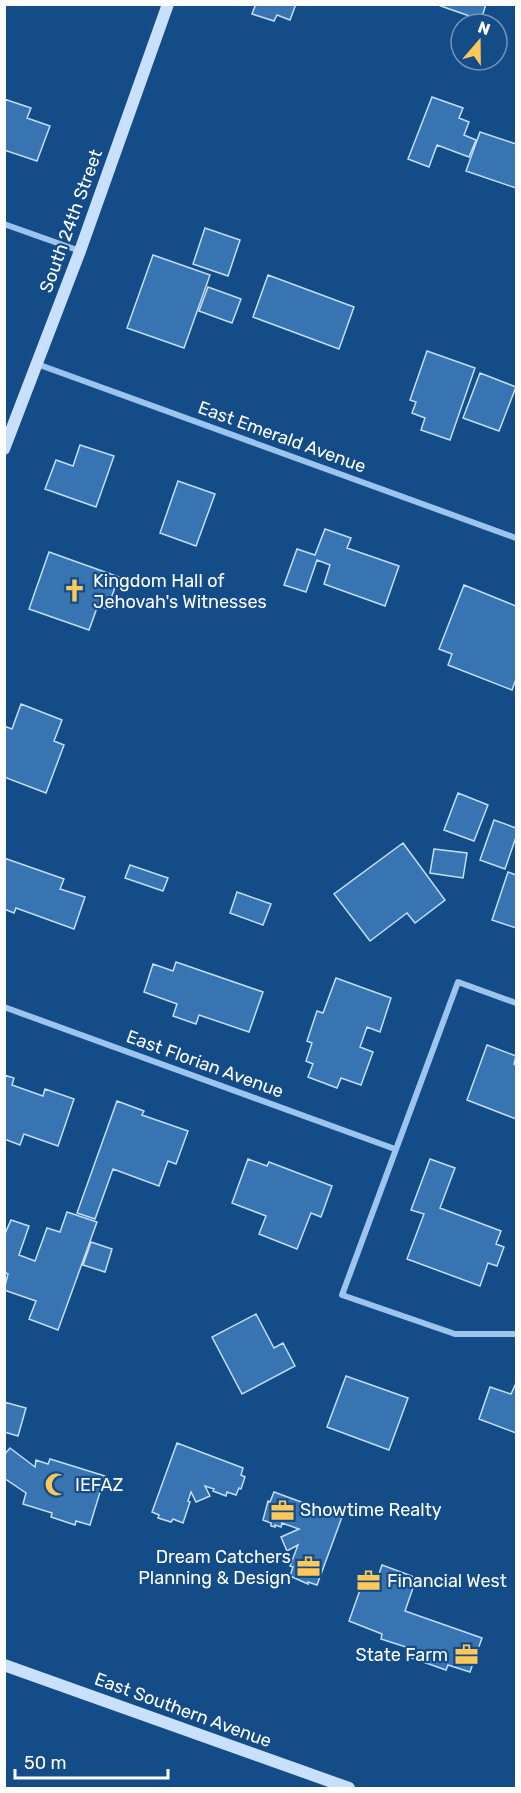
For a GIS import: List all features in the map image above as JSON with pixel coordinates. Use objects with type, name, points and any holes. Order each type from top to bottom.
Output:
[{"type":"street","name":"South 24th Street","points":[[4,449],[80,250],[168,4]]},
{"type":"street","points":[[4,224],[80,250]]},
{"type":"street","name":"East Emerald Avenue","points":[[37,364],[516,538]]},
{"type":"street","points":[[516,1003],[458,982],[342,1295],[455,1334],[516,1334]]},
{"type":"street","name":"East Florian Avenue","points":[[4,1007],[395,1149]]},
{"type":"street","name":"East Southern Avenue","points":[[4,1665],[349,1788]]},
{"type":"building","points":[[252,4],[296,4],[290,20],[277,15],[274,21],[252,14],[255,6]]},
{"type":"building","points":[[435,4],[486,4],[484,12],[458,12]]},
{"type":"building","points":[[432,97],[463,108],[459,118],[469,122],[464,135],[476,140],[469,157],[437,145],[429,167],[408,159]]},
{"type":"building","points":[[4,99],[31,108],[27,118],[50,126],[37,161],[4,150]]},
{"type":"building","points":[[480,132],[516,144],[516,188],[466,171]]},
{"type":"building","points":[[205,228],[240,240],[228,276],[193,264]]},
{"type":"building","points":[[153,255],[210,275],[184,348],[127,328]]},
{"type":"building","points":[[268,275],[354,307],[339,349],[253,317]]},
{"type":"building","points":[[208,287],[241,299],[232,323],[199,311]]},
{"type":"building","points":[[427,351],[475,368],[450,440],[421,430],[425,418],[412,413],[416,402],[410,400]]},
{"type":"building","points":[[480,373],[516,387],[499,431],[463,418]]},
{"type":"building","points":[[80,445],[114,456],[96,507],[45,489],[56,460],[73,466]]},
{"type":"building","points":[[178,481],[215,494],[196,546],[160,533]]},
{"type":"building","points":[[325,529],[351,538],[347,548],[399,566],[385,606],[324,584],[330,565],[317,560],[306,592],[284,585],[297,549],[315,555]]},
{"type":"building","name":"Kingdom Hall of Jehovah's Witnesses","points":[[49,552],[119,577],[107,609],[98,605],[89,630],[29,609]]},
{"type":"building","points":[[464,585],[516,606],[516,679],[512,690],[448,665],[452,654],[439,649]]},
{"type":"building","points":[[21,704],[62,720],[54,741],[64,745],[46,793],[4,777],[4,726],[12,729]]},
{"type":"building","points":[[458,793],[488,805],[474,841],[444,830]]},
{"type":"building","points":[[494,820],[516,828],[516,837],[505,869],[480,860]]},
{"type":"building","points":[[403,843],[445,900],[415,923],[407,913],[370,941],[334,894]]},
{"type":"building","points":[[434,849],[467,853],[463,878],[430,873]]},
{"type":"building","points":[[4,858],[64,879],[60,889],[85,897],[74,929],[16,908],[14,913],[4,909]]},
{"type":"building","points":[[130,865],[168,878],[163,891],[125,878]]},
{"type":"building","points":[[508,872],[516,875],[516,928],[492,920]]},
{"type":"building","points":[[237,892],[271,904],[263,925],[230,913]]},
{"type":"building","points":[[176,962],[263,992],[249,1032],[199,1015],[196,1024],[173,1016],[177,1004],[144,992],[153,964],[173,971]]},
{"type":"building","points":[[336,978],[391,998],[380,1032],[367,1027],[360,1047],[373,1052],[361,1085],[341,1078],[337,1088],[308,1077],[313,1064],[306,1061],[312,1043],[307,1041],[317,1011],[323,1013]]},
{"type":"building","points":[[487,1045],[516,1056],[514,1064],[516,1065],[516,1119],[467,1100]]},
{"type":"building","points":[[4,1075],[14,1078],[12,1085],[43,1096],[45,1089],[74,1099],[58,1146],[24,1134],[20,1145],[4,1139]]},
{"type":"building","points":[[117,1101],[144,1111],[142,1115],[188,1131],[176,1164],[168,1161],[159,1186],[113,1169],[95,1219],[77,1213]]},
{"type":"building","points":[[248,1159],[267,1166],[269,1162],[332,1186],[321,1217],[311,1213],[297,1249],[259,1234],[266,1216],[232,1203]]},
{"type":"building","points":[[430,1159],[455,1168],[440,1208],[501,1231],[496,1244],[504,1247],[497,1266],[488,1263],[480,1286],[407,1259],[424,1214],[411,1210]]},
{"type":"building","points":[[67,1212],[97,1222],[58,1330],[29,1319],[36,1301],[4,1290],[8,1274],[4,1272],[4,1236],[11,1220],[29,1226],[19,1255],[35,1261],[47,1228],[60,1232]]},
{"type":"building","points":[[91,1242],[112,1249],[105,1272],[83,1265]]},
{"type":"building","points":[[256,1314],[274,1348],[283,1343],[295,1366],[242,1394],[212,1337]]},
{"type":"building","points":[[346,1376],[408,1398],[389,1450],[327,1427]]},
{"type":"building","points":[[516,1383],[516,1433],[479,1419],[490,1387],[511,1394]]},
{"type":"building","points":[[4,1402],[26,1408],[18,1436],[4,1432]]},
{"type":"building","points":[[177,1443],[243,1468],[241,1475],[245,1477],[236,1495],[227,1492],[226,1496],[205,1486],[210,1496],[196,1502],[191,1492],[183,1523],[173,1519],[171,1522],[158,1518],[159,1515],[152,1512]]},
{"type":"building","name":"IEFAZ","points":[[10,1448],[35,1467],[36,1460],[48,1464],[50,1459],[105,1476],[90,1525],[76,1521],[75,1525],[51,1517],[52,1513],[23,1504],[26,1493],[4,1478],[4,1455]]},
{"type":"building","points":[[274,1492],[342,1517],[317,1585],[308,1582],[308,1584],[290,1576],[293,1567],[290,1566],[298,1545],[287,1551],[281,1537],[299,1529],[282,1523],[281,1527],[271,1526],[271,1523],[263,1520],[268,1501],[270,1502]]},
{"type":"building","points":[[382,1565],[412,1576],[415,1582],[405,1611],[482,1638],[470,1672],[448,1665],[446,1670],[406,1656],[409,1648],[381,1639],[382,1634],[349,1621],[366,1573],[378,1577]]},
{"type":"place","name":"Kingdom Hall of Jehovah's Witnesses","points":[[75,591]]},
{"type":"place","name":"IEFAZ","points":[[57,1485]]},
{"type":"place","name":"Showtime Realty","points":[[282,1510]]},
{"type":"place","name":"Dream Catchers Planning & Design","points":[[309,1567]]},
{"type":"place","name":"Financial West","points":[[369,1581]]},
{"type":"place","name":"State Farm","points":[[466,1655]]}]
